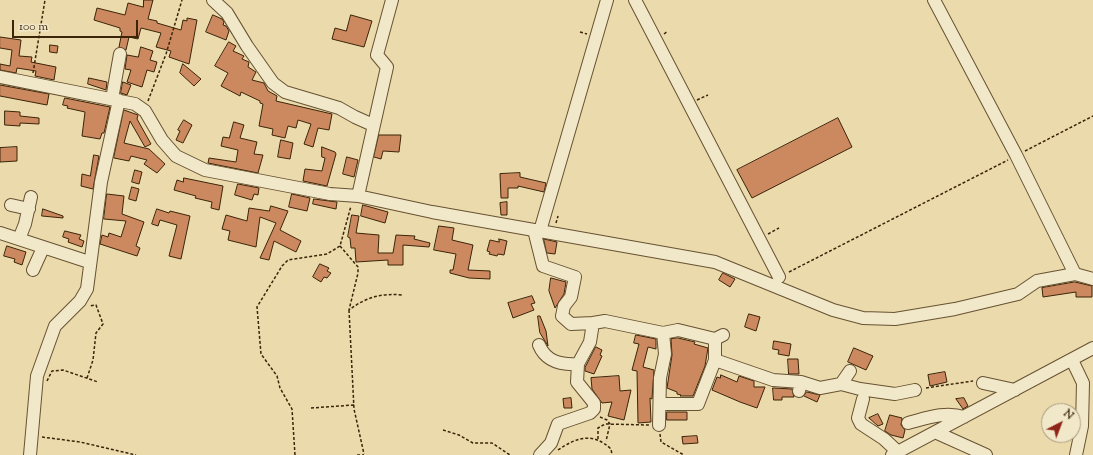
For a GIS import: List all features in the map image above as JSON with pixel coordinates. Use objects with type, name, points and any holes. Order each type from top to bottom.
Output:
[{"type":"street","points":[[213,0],[227,13],[247,46],[273,83],[285,92],[339,108],[373,125]]},
{"type":"street","points":[[355,196],[387,67],[377,55],[392,0]]},
{"type":"street","points":[[607,0],[537,230],[544,266],[578,275],[571,297],[564,306],[562,316],[571,324],[605,321],[664,333],[678,330],[719,337],[715,360],[698,404],[660,404]]},
{"type":"street","points":[[635,0],[779,277]]},
{"type":"street","points":[[934,0],[1016,155],[1075,274]]},
{"type":"street","points":[[30,455],[37,376],[55,326],[80,301],[87,288],[89,262],[101,182],[116,100],[120,54]]},
{"type":"street","points":[[0,77],[135,104],[145,111],[162,140],[176,156],[205,170],[330,194],[355,196],[432,212],[715,262],[833,310],[863,318],[895,319],[955,310],[1018,294],[1037,281],[1075,274],[1093,279]]},
{"type":"street","points":[[10,205],[30,203],[19,239]]},
{"type":"street","points":[[0,233],[89,262]]},
{"type":"street","points":[[34,270],[43,248]]},
{"type":"street","points":[[540,455],[551,443],[558,424],[590,413],[594,409],[594,403],[577,382],[578,364],[590,342],[593,323]]},
{"type":"street","points":[[659,425],[660,378],[665,354],[664,333]]},
{"type":"street","points":[[539,345],[542,354],[550,360],[561,364],[578,364]]},
{"type":"street","points":[[863,399],[858,418],[861,424],[884,439],[895,453],[1093,348]]},
{"type":"street","points":[[715,360],[773,380],[800,386],[820,388],[841,384],[860,389],[895,394],[915,390]]},
{"type":"street","points":[[1072,360],[1083,383],[1082,426],[1076,455]]},
{"type":"street","points":[[841,384],[850,371]]},
{"type":"street","points":[[983,383],[1015,390]]},
{"type":"street","points":[[908,423],[944,414],[955,414],[964,417]]},
{"type":"street","points":[[935,432],[986,455]]},
{"type":"path","points":[[32,83],[45,0]]},
{"type":"path","points":[[145,111],[166,54],[182,0]]},
{"type":"path","points":[[779,277],[1093,116]]},
{"type":"path","points":[[295,455],[292,409],[280,388],[277,376],[261,354],[257,307],[282,266],[288,260],[327,254],[340,246],[355,196]]},
{"type":"path","points":[[759,238],[779,228]]},
{"type":"path","points":[[340,246],[358,267],[350,310],[354,405],[364,455],[357,455]]},
{"type":"path","points":[[350,310],[371,297],[388,294],[403,295]]},
{"type":"path","points":[[74,307],[96,305],[103,324],[96,333],[93,360],[87,378]]},
{"type":"path","points":[[47,382],[52,371],[63,370],[98,382]]},
{"type":"path","points":[[915,390],[977,381],[983,383]]},
{"type":"path","points":[[310,408],[354,405]]},
{"type":"path","points":[[590,413],[607,420],[610,424]]},
{"type":"path","points":[[598,439],[598,428],[605,424],[659,425],[661,442],[684,455]]},
{"type":"path","points":[[606,441],[610,424]]},
{"type":"path","points":[[443,430],[459,435],[473,443],[492,443],[510,455]]},
{"type":"path","points":[[32,434],[47,438],[80,442],[136,455]]},
{"type":"path","points":[[557,452],[577,439],[598,439],[611,449],[612,455]]},
{"type":"building","points":[[144,0],[153,0],[148,19],[157,21],[157,23],[181,30],[183,20],[187,21],[187,18],[197,20],[189,64],[169,57],[171,51],[156,47],[161,33],[141,28],[138,39],[129,37],[126,50],[119,47],[122,32],[120,31],[120,28],[94,20],[97,8],[125,15],[128,3],[143,7]]},
{"type":"building","points":[[213,15],[222,19],[224,22],[223,25],[226,26],[229,31],[226,40],[206,32]]},
{"type":"building","points":[[351,15],[372,21],[364,47],[332,39],[335,28],[346,31]]},
{"type":"building","points":[[0,37],[21,40],[19,56],[32,57],[31,62],[56,67],[54,80],[35,76],[36,71],[17,68],[16,73],[0,70],[0,64],[10,66],[12,50],[0,48]]},
{"type":"building","points":[[229,42],[236,46],[233,51],[244,56],[242,59],[249,62],[248,67],[256,72],[252,80],[264,83],[268,91],[277,96],[276,101],[332,114],[329,130],[318,128],[313,147],[304,144],[311,124],[298,120],[296,128],[288,126],[285,138],[272,135],[273,129],[259,126],[263,104],[260,103],[260,101],[241,92],[240,96],[221,86],[228,73],[215,66]]},
{"type":"building","points":[[50,45],[58,46],[57,53],[50,52]]},
{"type":"building","points":[[141,47],[153,51],[150,60],[157,62],[154,72],[147,70],[142,87],[127,82],[131,70],[125,69],[127,55],[138,57]]},
{"type":"building","points":[[183,64],[201,79],[194,86],[180,73]]},
{"type":"building","points":[[89,78],[107,82],[106,90],[88,84]]},
{"type":"building","points":[[123,82],[131,85],[127,95],[121,93]]},
{"type":"building","points":[[0,85],[49,94],[47,105],[0,96]]},
{"type":"building","points":[[65,98],[110,107],[104,133],[102,133],[100,139],[82,136],[85,112],[67,108],[68,106],[63,105]]},
{"type":"building","points":[[124,110],[138,115],[137,119],[151,144],[145,147],[130,121],[124,143],[149,149],[165,164],[157,173],[144,164],[147,160],[131,156],[129,161],[114,158]]},
{"type":"building","points":[[5,111],[20,112],[20,116],[39,118],[39,124],[20,123],[20,126],[5,125]]},
{"type":"building","points":[[838,118],[852,147],[752,198],[737,170]]},
{"type":"building","points":[[184,120],[192,125],[183,143],[176,140],[180,131],[178,130]]},
{"type":"building","points":[[234,122],[244,125],[240,138],[257,142],[254,154],[263,155],[258,173],[208,163],[209,158],[236,162],[238,150],[221,146],[223,137],[229,138]]},
{"type":"building","points":[[379,135],[401,135],[399,152],[383,151],[381,159],[374,157]]},
{"type":"building","points":[[281,140],[293,143],[290,159],[278,157]]},
{"type":"building","points":[[17,147],[17,161],[0,162],[0,148]]},
{"type":"building","points":[[322,147],[335,152],[336,154],[327,186],[303,181],[305,169],[322,171],[325,158],[322,157]]},
{"type":"building","points":[[94,155],[99,156],[93,189],[81,186],[82,174],[90,176]]},
{"type":"building","points":[[347,157],[358,160],[354,177],[343,174]]},
{"type":"building","points":[[135,170],[142,172],[139,184],[132,182]]},
{"type":"building","points":[[520,173],[520,177],[546,183],[544,192],[518,186],[518,188],[508,188],[508,198],[501,198],[500,174]]},
{"type":"building","points":[[184,178],[223,186],[219,210],[211,208],[212,202],[195,198],[196,196],[174,190],[177,180],[183,182]]},
{"type":"building","points":[[238,184],[259,188],[258,195],[254,194],[252,200],[235,195]]},
{"type":"building","points":[[132,187],[139,189],[136,201],[129,199]]},
{"type":"building","points":[[107,194],[124,196],[122,214],[144,222],[136,246],[140,248],[137,256],[100,244],[102,235],[108,237],[109,233],[121,237],[126,221],[104,219]]},
{"type":"building","points":[[292,194],[310,198],[307,211],[289,207]]},
{"type":"building","points":[[314,199],[337,202],[336,209],[313,204]]},
{"type":"building","points":[[507,202],[507,215],[501,215],[500,203]]},
{"type":"building","points":[[363,205],[388,212],[385,223],[361,216]]},
{"type":"building","points":[[271,206],[288,211],[280,230],[301,241],[296,252],[274,241],[269,260],[260,258],[276,223],[260,217],[256,247],[228,240],[230,231],[222,229],[226,215],[247,221],[249,208],[269,211]]},
{"type":"building","points":[[43,209],[63,216],[63,218],[42,216]]},
{"type":"building","points":[[157,209],[169,213],[170,211],[190,216],[181,259],[169,256],[177,225],[160,220],[158,226],[152,224]]},
{"type":"building","points":[[352,215],[359,216],[356,233],[379,235],[378,253],[393,253],[396,235],[415,236],[414,239],[430,243],[429,247],[403,245],[403,265],[388,265],[388,260],[356,262],[355,248],[351,248],[350,238],[348,237]]},
{"type":"building","points":[[439,226],[454,228],[452,240],[473,245],[468,270],[490,271],[490,279],[469,278],[450,273],[450,270],[453,270],[456,254],[434,250]]},
{"type":"building","points":[[65,231],[81,235],[79,239],[84,241],[82,247],[68,242],[69,239],[63,237]]},
{"type":"building","points":[[499,239],[507,241],[504,255],[498,254],[497,256],[489,254],[490,252],[487,251],[490,240],[499,242]]},
{"type":"building","points":[[544,239],[557,242],[555,254],[547,253]]},
{"type":"building","points":[[7,246],[26,252],[22,265],[14,262],[15,259],[4,256]]},
{"type":"building","points":[[320,264],[329,268],[327,271],[331,273],[327,278],[324,277],[321,282],[313,277]]},
{"type":"building","points":[[723,273],[735,279],[730,287],[719,280]]},
{"type":"building","points":[[551,278],[566,282],[564,294],[555,308],[549,291]]},
{"type":"building","points":[[1075,282],[1092,286],[1092,297],[1076,297],[1076,292],[1043,297],[1042,288]]},
{"type":"building","points":[[532,296],[535,303],[531,304],[534,310],[513,318],[508,303]]},
{"type":"building","points":[[749,314],[760,317],[756,331],[745,327]]},
{"type":"building","points":[[538,316],[540,316],[546,331],[548,346],[540,333]]},
{"type":"building","points":[[636,335],[656,339],[656,349],[648,347],[643,367],[654,370],[652,399],[650,398],[651,422],[638,423],[637,371],[632,370],[639,344],[634,343]]},
{"type":"building","points":[[678,338],[695,342],[694,344],[708,348],[705,366],[693,396],[680,396],[681,395],[677,394],[677,392],[667,388],[672,355],[671,339]]},
{"type":"building","points":[[774,341],[791,344],[789,356],[778,354],[779,350],[773,349]]},
{"type":"building","points":[[596,347],[602,350],[600,355],[602,356],[594,374],[585,371],[585,368]]},
{"type":"building","points":[[854,348],[873,356],[866,370],[848,362]]},
{"type":"building","points":[[788,359],[798,359],[799,374],[789,374]]},
{"type":"building","points":[[945,372],[947,382],[930,386],[928,375]]},
{"type":"building","points":[[721,375],[737,382],[739,376],[754,381],[754,387],[765,387],[757,408],[712,390],[717,377],[720,378]]},
{"type":"building","points":[[619,376],[620,391],[631,390],[624,420],[608,416],[612,402],[602,403],[592,389],[591,378]]},
{"type":"building","points":[[773,388],[792,389],[794,397],[782,397],[782,400],[774,400]]},
{"type":"building","points":[[807,392],[820,395],[817,402],[804,396]]},
{"type":"building","points":[[571,398],[572,408],[564,408],[563,399]]},
{"type":"building","points":[[964,398],[968,406],[963,409],[956,399]]},
{"type":"building","points":[[667,412],[687,412],[687,420],[667,420]]},
{"type":"building","points":[[878,414],[883,424],[878,426],[869,418]]},
{"type":"building","points":[[890,415],[902,418],[901,425],[905,430],[903,438],[891,435],[885,431]]},
{"type":"building","points":[[697,436],[698,443],[683,444],[682,437]]}]
